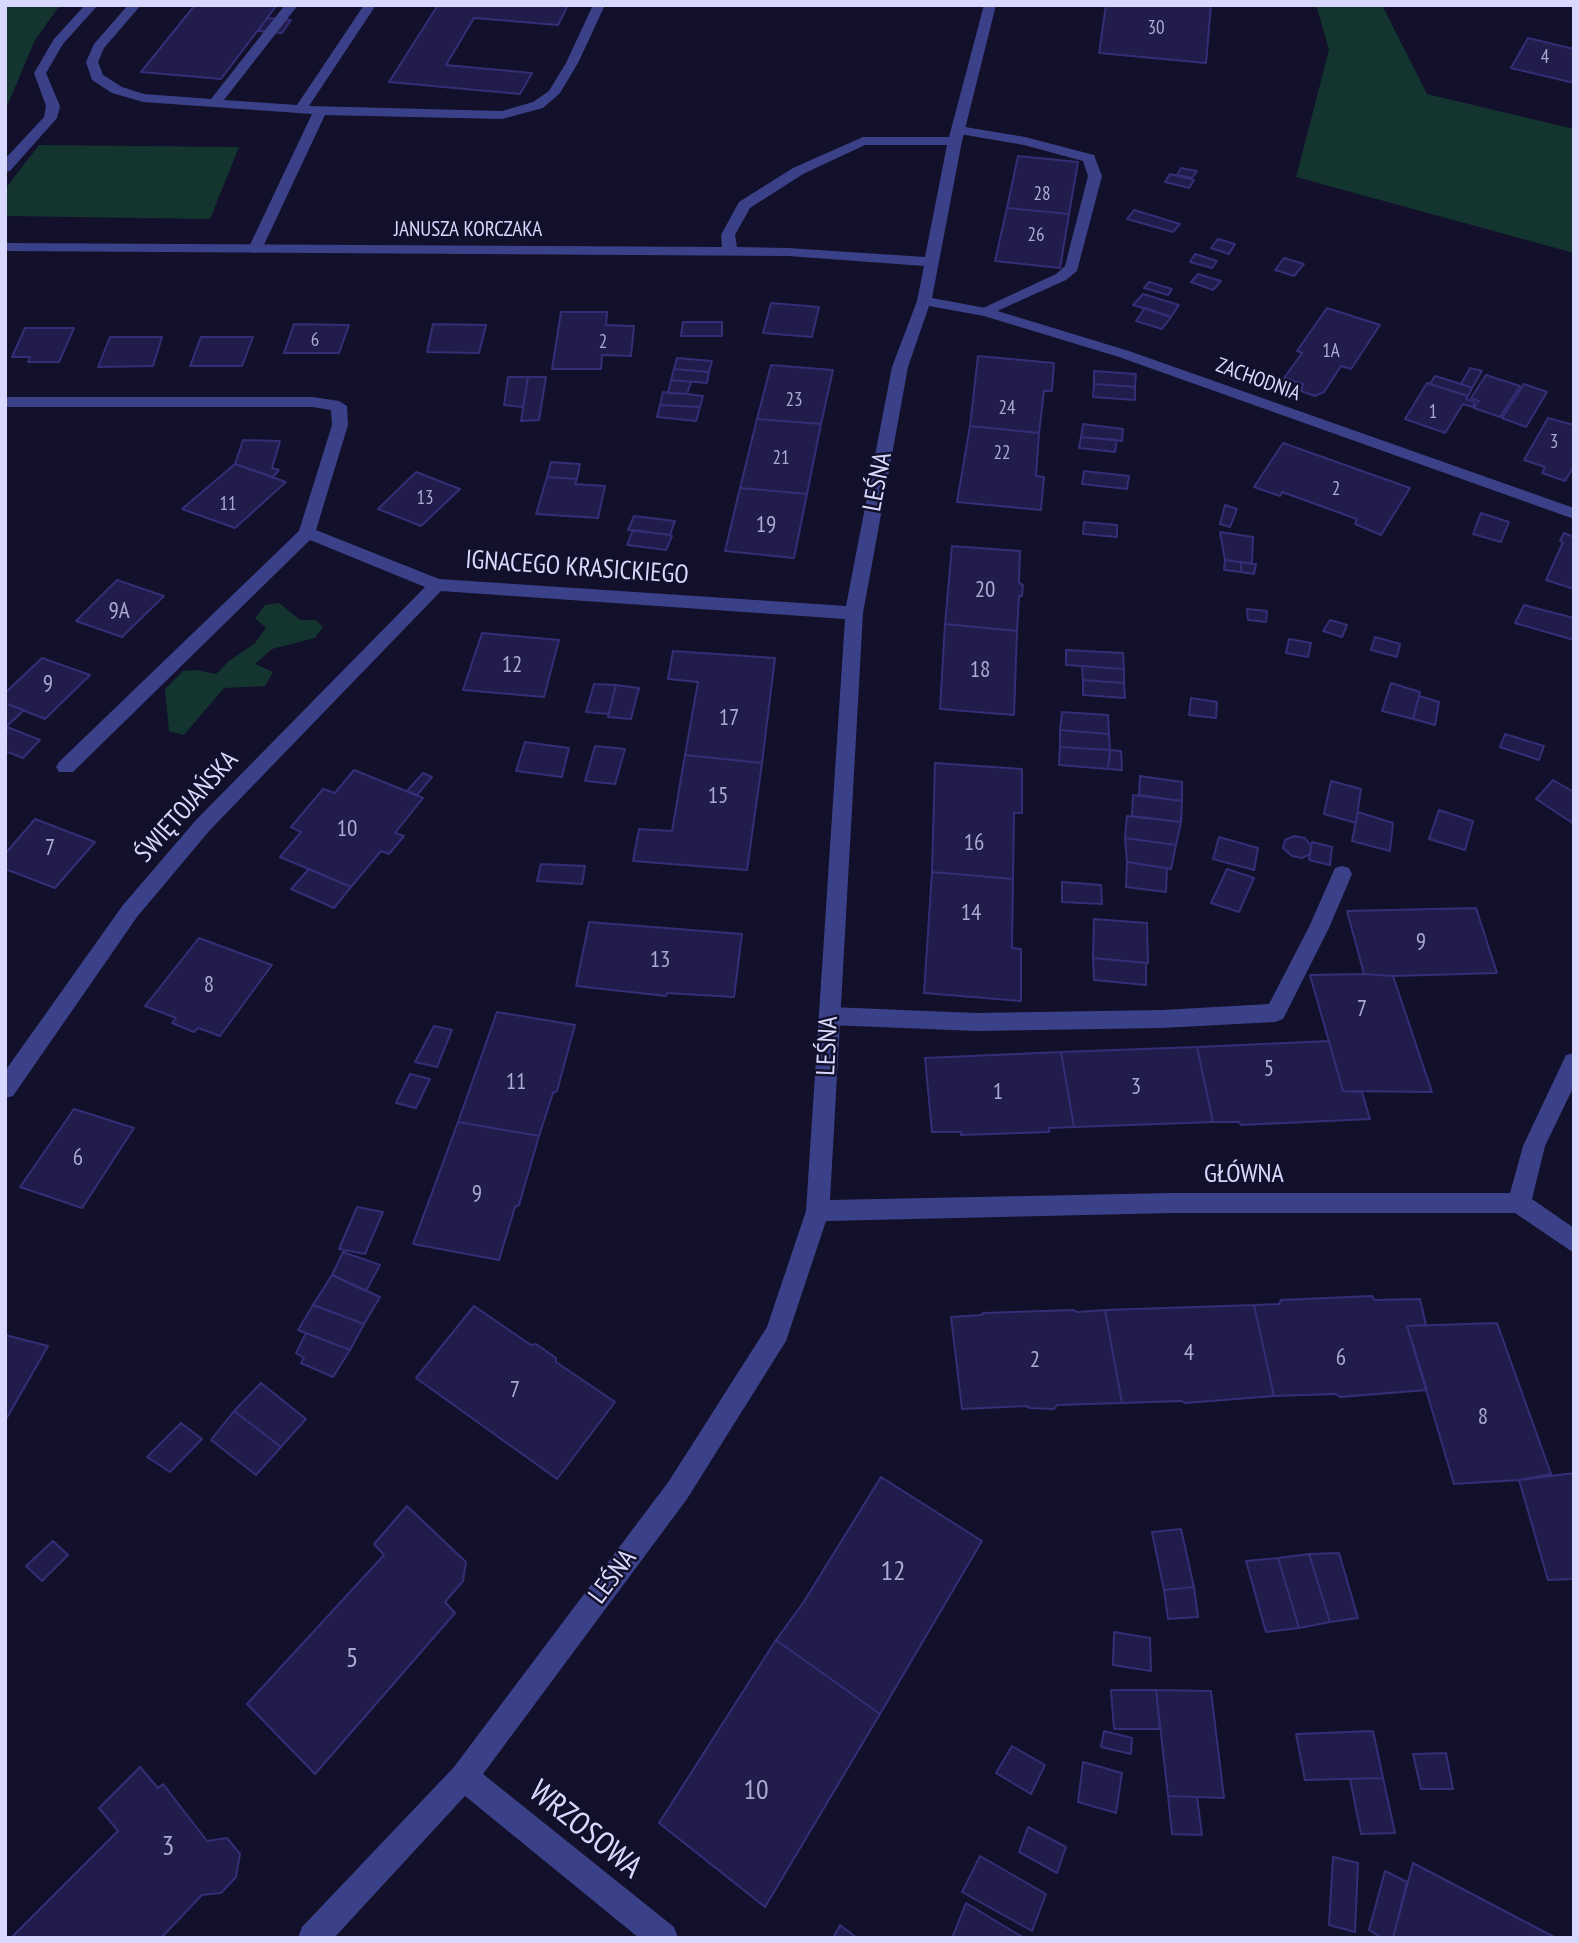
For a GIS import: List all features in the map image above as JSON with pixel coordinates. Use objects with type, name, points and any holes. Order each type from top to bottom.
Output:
[{"type":"street","points":[[5,168],[50,118],[53,106],[40,73],[46,58],[58,42],[92,5]]},
{"type":"street","points":[[135,5],[98,47],[92,62],[97,77],[117,90],[143,98],[320,111],[502,116],[538,105],[554,93],[572,63],[599,5]]},
{"type":"street","points":[[213,105],[292,5]]},
{"type":"street","points":[[301,109],[370,5]]},
{"type":"street","name":"LEŚNA","points":[[313,1938],[464,1777],[678,1490],[777,1333],[818,1211],[854,613],[900,367],[924,301],[957,135],[990,5]]},
{"type":"street","points":[[255,249],[320,111]]},
{"type":"street","points":[[730,251],[729,235],[744,205],[797,171],[863,141],[957,135],[1025,141],[1089,158],[1095,176],[1072,268],[1061,277],[986,312]]},
{"type":"street","name":"JANUSZA KORCZAKA","points":[[5,247],[730,251],[788,252],[930,262]]},
{"type":"street","name":"ZACHODNIA","points":[[924,301],[986,312],[1124,354],[1574,514]]},
{"type":"street","points":[[5,402],[313,402],[339,406],[340,425],[307,533],[66,767]]},
{"type":"street","name":"IGNACEGO KRASICKIEGO","points":[[307,533],[437,585],[854,613]]},
{"type":"street","name":"ŚWIĘTOJAŃSKA","points":[[5,1089],[130,911],[203,825],[437,585]]},
{"type":"street","points":[[830,1016],[976,1022],[1162,1019],[1275,1013],[1319,928],[1342,874]]},
{"type":"street","points":[[1574,1063],[1534,1146],[1519,1203],[1574,1242]]},
{"type":"street","name":"GŁÓWNA","points":[[818,1211],[1174,1203],[1519,1203]]},
{"type":"street","name":"WRZOSOWA","points":[[464,1777],[663,1938]]},
{"type":"green space","points":[[5,5],[60,5],[35,40],[5,111]]},
{"type":"green space","points":[[1319,5],[1382,5],[1427,94],[1574,129],[1574,253],[1296,177],[1329,50],[1317,8]]},
{"type":"green space","points":[[39,145],[239,147],[210,219],[5,216],[5,189]]},
{"type":"green space","points":[[279,603],[300,620],[316,620],[323,627],[315,638],[272,649],[255,664],[273,672],[265,686],[224,688],[184,735],[169,731],[165,689],[183,671],[196,670],[216,674],[230,660],[254,644],[266,628],[255,618],[265,605]]},
{"type":"building","points":[[195,5],[277,5],[221,79],[141,72]]},
{"type":"building","points":[[438,5],[568,5],[558,25],[474,18],[446,65],[532,73],[520,94],[389,82]]},
{"type":"building","points":[[1106,5],[1211,5],[1206,63],[1099,53]]},
{"type":"building","points":[[267,18],[291,20],[282,33],[258,31]]},
{"type":"building","points":[[1528,38],[1574,49],[1574,83],[1511,68]]},
{"type":"building","points":[[1018,156],[1078,162],[1069,214],[1007,208]]},
{"type":"building","points":[[1181,168],[1197,171],[1192,178],[1177,175]]},
{"type":"building","points":[[1170,174],[1194,180],[1189,188],[1165,182]]},
{"type":"building","points":[[1007,208],[1069,214],[1060,268],[995,261]]},
{"type":"building","points":[[1134,210],[1180,224],[1173,232],[1127,219]]},
{"type":"building","points":[[1218,239],[1235,244],[1229,254],[1211,248]]},
{"type":"building","points":[[1195,254],[1217,261],[1212,268],[1190,262]]},
{"type":"building","points":[[1284,258],[1304,264],[1294,276],[1275,270]]},
{"type":"building","points":[[1198,274],[1221,281],[1213,290],[1191,282]]},
{"type":"building","points":[[1149,282],[1172,289],[1168,295],[1144,288]]},
{"type":"building","points":[[1143,294],[1179,305],[1171,317],[1133,305]]},
{"type":"building","points":[[771,303],[819,307],[812,337],[763,333]]},
{"type":"building","points":[[1145,308],[1171,317],[1162,329],[1136,321]]},
{"type":"building","points":[[1327,308],[1380,325],[1351,369],[1341,366],[1324,392],[1315,396],[1301,391],[1303,384],[1284,378],[1302,353],[1297,351]]},
{"type":"building","points":[[561,312],[607,312],[606,325],[634,326],[631,356],[602,355],[601,369],[552,369]]},
{"type":"building","points":[[683,322],[722,322],[722,336],[681,336]]},
{"type":"building","points":[[294,324],[349,325],[339,353],[284,353]]},
{"type":"building","points":[[433,324],[486,325],[479,353],[427,352]]},
{"type":"building","points":[[25,328],[74,328],[59,362],[28,362],[30,357],[12,357]]},
{"type":"building","points":[[110,337],[162,337],[153,366],[98,367]]},
{"type":"building","points":[[201,337],[253,337],[242,366],[190,366]]},
{"type":"building","points":[[978,356],[1054,363],[1052,391],[1044,391],[1039,433],[970,426]]},
{"type":"building","points":[[677,358],[712,361],[709,372],[674,369]]},
{"type":"building","points":[[771,365],[833,370],[821,424],[757,419]]},
{"type":"building","points":[[1470,368],[1482,371],[1472,388],[1461,384]]},
{"type":"building","points":[[674,369],[709,372],[707,383],[671,380]]},
{"type":"building","points":[[1094,371],[1136,374],[1135,387],[1094,384]]},
{"type":"building","points":[[1486,375],[1520,386],[1500,417],[1474,408],[1479,401],[1471,398]]},
{"type":"building","points":[[1435,376],[1472,388],[1468,396],[1430,384]]},
{"type":"building","points":[[508,377],[528,377],[523,407],[504,405]]},
{"type":"building","points":[[528,377],[546,377],[539,420],[521,421]]},
{"type":"building","points":[[671,380],[691,382],[687,394],[668,393]]},
{"type":"building","points":[[1427,383],[1468,396],[1466,399],[1475,402],[1473,407],[1463,404],[1445,433],[1405,419]]},
{"type":"building","points":[[1094,384],[1135,387],[1135,400],[1093,397]]},
{"type":"building","points":[[1524,384],[1547,392],[1526,427],[1502,418]]},
{"type":"building","points":[[663,392],[703,396],[700,407],[660,405]]},
{"type":"building","points":[[660,405],[700,407],[696,421],[657,417]]},
{"type":"building","points":[[1548,418],[1574,425],[1574,466],[1565,481],[1542,473],[1545,467],[1524,460]]},
{"type":"building","points":[[757,419],[821,424],[807,494],[740,488]]},
{"type":"building","points":[[1083,424],[1123,429],[1122,441],[1081,437]]},
{"type":"building","points":[[970,426],[1039,433],[1036,476],[1044,477],[1041,510],[957,502]]},
{"type":"building","points":[[1081,437],[1117,440],[1115,452],[1079,448]]},
{"type":"building","points":[[243,440],[280,441],[272,468],[279,470],[273,477],[235,464]]},
{"type":"building","points":[[1283,443],[1410,488],[1381,535],[1355,524],[1357,519],[1282,492],[1280,496],[1254,487]]},
{"type":"building","points":[[551,462],[580,464],[577,479],[547,477]]},
{"type":"building","points":[[235,464],[286,482],[235,528],[182,509]]},
{"type":"building","points":[[1084,471],[1129,476],[1127,489],[1082,484]]},
{"type":"building","points":[[416,472],[460,489],[421,526],[378,509]]},
{"type":"building","points":[[547,477],[577,479],[575,484],[605,486],[598,518],[536,514]]},
{"type":"building","points":[[740,488],[807,494],[794,558],[725,551]]},
{"type":"building","points":[[1225,505],[1237,509],[1230,527],[1220,524]]},
{"type":"building","points":[[1481,513],[1509,522],[1501,542],[1473,534]]},
{"type":"building","points":[[634,516],[675,521],[670,535],[628,530]]},
{"type":"building","points":[[1084,522],[1117,525],[1117,537],[1083,534]]},
{"type":"building","points":[[633,530],[672,536],[666,550],[627,545]]},
{"type":"building","points":[[1220,532],[1253,537],[1252,564],[1225,560]]},
{"type":"building","points":[[1564,533],[1574,537],[1574,589],[1546,580],[1563,542],[1560,541]]},
{"type":"building","points":[[952,546],[1020,551],[1019,583],[1023,585],[1022,596],[1019,596],[1017,631],[945,624]]},
{"type":"building","points":[[1225,560],[1241,562],[1241,572],[1224,570]]},
{"type":"building","points":[[1241,562],[1256,564],[1254,574],[1241,572]]},
{"type":"building","points":[[117,580],[164,596],[122,637],[76,621]]},
{"type":"building","points":[[1524,605],[1574,618],[1574,640],[1515,623]]},
{"type":"building","points":[[1247,609],[1267,611],[1266,622],[1248,620]]},
{"type":"building","points":[[1330,620],[1347,625],[1342,637],[1323,631]]},
{"type":"building","points":[[945,624],[1017,631],[1014,715],[940,709]]},
{"type":"building","points":[[482,633],[559,640],[544,697],[463,690]]},
{"type":"building","points":[[1375,637],[1400,644],[1397,657],[1371,650]]},
{"type":"building","points":[[1289,639],[1311,643],[1308,657],[1286,653]]},
{"type":"building","points":[[1066,650],[1123,653],[1124,669],[1066,665]]},
{"type":"building","points":[[673,651],[775,658],[762,763],[685,755],[698,682],[668,679]]},
{"type":"building","points":[[42,658],[90,675],[45,719],[5,703],[5,693]]},
{"type":"building","points":[[1082,666],[1124,669],[1124,683],[1083,680]]},
{"type":"building","points":[[1083,680],[1124,683],[1125,698],[1083,695]]},
{"type":"building","points":[[1391,683],[1420,692],[1413,719],[1382,711]]},
{"type":"building","points":[[594,684],[616,685],[609,714],[586,712]]},
{"type":"building","points":[[616,685],[639,688],[631,719],[608,717]]},
{"type":"building","points":[[1419,696],[1439,702],[1435,725],[1413,719]]},
{"type":"building","points":[[1191,698],[1217,702],[1216,718],[1189,715]]},
{"type":"building","points":[[5,703],[24,710],[5,728]]},
{"type":"building","points":[[1062,712],[1108,715],[1109,734],[1060,730]]},
{"type":"building","points":[[7,727],[40,740],[23,758],[5,751]]},
{"type":"building","points":[[1060,730],[1109,734],[1110,750],[1060,747]]},
{"type":"building","points":[[1505,734],[1544,746],[1539,760],[1500,747]]},
{"type":"building","points":[[525,742],[569,748],[562,777],[516,771]]},
{"type":"building","points":[[595,746],[625,749],[615,784],[585,781]]},
{"type":"building","points":[[1060,747],[1110,750],[1108,769],[1059,765]]},
{"type":"building","points":[[1110,750],[1121,751],[1122,770],[1108,769]]},
{"type":"building","points":[[685,755],[762,763],[747,870],[633,861],[639,829],[672,831]]},
{"type":"building","points":[[935,763],[1022,769],[1022,813],[1014,813],[1013,879],[932,872]]},
{"type":"building","points":[[354,770],[423,798],[395,833],[404,836],[389,854],[381,851],[351,887],[280,857],[301,832],[291,827],[323,789],[335,793]]},
{"type":"building","points":[[423,773],[432,777],[417,795],[407,791]]},
{"type":"building","points":[[1140,776],[1182,782],[1182,801],[1139,795]]},
{"type":"building","points":[[1553,780],[1574,792],[1574,824],[1536,799]]},
{"type":"building","points":[[1331,781],[1361,789],[1356,823],[1324,814]]},
{"type":"building","points":[[1133,795],[1182,801],[1181,822],[1132,816]]},
{"type":"building","points":[[1439,810],[1473,821],[1465,850],[1429,839]]},
{"type":"building","points":[[1358,812],[1393,823],[1390,851],[1352,841]]},
{"type":"building","points":[[1127,816],[1181,822],[1176,845],[1125,838]]},
{"type":"building","points":[[35,819],[95,842],[55,888],[5,869],[5,854]]},
{"type":"building","points":[[1294,836],[1305,838],[1311,846],[1310,854],[1302,858],[1292,856],[1283,848],[1285,840]]},
{"type":"building","points":[[1219,837],[1258,848],[1254,870],[1213,859]]},
{"type":"building","points":[[1125,838],[1176,845],[1171,869],[1127,862]]},
{"type":"building","points":[[1312,842],[1332,847],[1330,865],[1309,860]]},
{"type":"building","points":[[1127,862],[1167,868],[1166,892],[1126,887]]},
{"type":"building","points":[[541,864],[585,866],[582,884],[537,881]]},
{"type":"building","points":[[309,869],[351,887],[334,908],[291,889]]},
{"type":"building","points":[[1227,869],[1254,878],[1239,912],[1211,903]]},
{"type":"building","points":[[932,872],[1013,879],[1012,948],[1021,949],[1021,1001],[924,993]]},
{"type":"building","points":[[1062,882],[1101,885],[1102,904],[1062,902]]},
{"type":"building","points":[[1476,908],[1497,973],[1393,976],[1364,974],[1347,911]]},
{"type":"building","points":[[1094,919],[1147,923],[1148,963],[1093,958]]},
{"type":"building","points":[[589,922],[742,934],[734,997],[667,993],[666,996],[576,986]]},
{"type":"building","points":[[199,938],[272,965],[220,1036],[198,1028],[194,1032],[172,1023],[176,1018],[145,1006]]},
{"type":"building","points":[[1093,958],[1146,963],[1146,985],[1094,980]]},
{"type":"building","points":[[1310,975],[1393,976],[1432,1092],[1343,1091]]},
{"type":"building","points":[[497,1012],[575,1025],[557,1091],[553,1093],[539,1136],[458,1122]]},
{"type":"building","points":[[434,1026],[452,1030],[437,1067],[415,1062]]},
{"type":"building","points":[[1329,1041],[1343,1091],[1362,1092],[1370,1119],[1241,1125],[1239,1122],[1213,1122],[1197,1047]]},
{"type":"building","points":[[1197,1047],[1213,1122],[1074,1127],[1061,1052]]},
{"type":"building","points":[[1061,1052],[1074,1127],[1049,1128],[1049,1132],[961,1135],[961,1132],[932,1132],[925,1058]]},
{"type":"building","points":[[410,1074],[430,1079],[416,1108],[396,1103]]},
{"type":"building","points":[[74,1109],[134,1128],[82,1208],[20,1187]]},
{"type":"building","points":[[458,1122],[539,1136],[519,1205],[515,1207],[499,1260],[413,1244]]},
{"type":"building","points":[[357,1207],[383,1212],[365,1254],[339,1249]]},
{"type":"building","points":[[343,1252],[380,1265],[366,1291],[332,1275]]},
{"type":"building","points":[[332,1275],[380,1297],[364,1324],[313,1305]]},
{"type":"building","points":[[1372,1296],[1375,1300],[1420,1299],[1426,1325],[1407,1326],[1427,1390],[1340,1397],[1336,1394],[1274,1396],[1254,1305],[1279,1304],[1281,1300]]},
{"type":"building","points":[[313,1305],[364,1324],[350,1350],[298,1330]]},
{"type":"building","points":[[1254,1305],[1274,1396],[1185,1403],[1122,1403],[1105,1310]]},
{"type":"building","points":[[474,1306],[531,1345],[536,1344],[556,1358],[556,1362],[615,1402],[557,1479],[416,1378]]},
{"type":"building","points":[[1105,1310],[1122,1403],[1057,1405],[1054,1409],[1026,1406],[962,1409],[951,1317],[983,1313]]},
{"type":"building","points":[[1497,1323],[1551,1474],[1519,1480],[1454,1484],[1407,1326]]},
{"type":"building","points":[[306,1333],[350,1350],[333,1377],[301,1363],[304,1358],[296,1353]]},
{"type":"building","points":[[5,1335],[48,1346],[5,1421]]},
{"type":"building","points":[[261,1383],[306,1419],[281,1447],[234,1411]]},
{"type":"building","points":[[234,1411],[281,1447],[256,1475],[211,1440]]},
{"type":"building","points":[[181,1423],[202,1439],[170,1472],[147,1457]]},
{"type":"building","points":[[1574,1473],[1574,1579],[1548,1580],[1519,1480]]},
{"type":"building","points":[[881,1477],[982,1541],[880,1714],[776,1640],[803,1603]]},
{"type":"building","points":[[407,1506],[466,1562],[463,1581],[445,1602],[455,1613],[315,1774],[247,1704],[384,1555],[374,1544]]},
{"type":"building","points":[[1181,1529],[1194,1587],[1164,1590],[1152,1532]]},
{"type":"building","points":[[53,1541],[68,1555],[42,1581],[26,1566]]},
{"type":"building","points":[[1339,1553],[1358,1618],[1330,1622],[1309,1554]]},
{"type":"building","points":[[1309,1554],[1330,1622],[1299,1628],[1278,1558]]},
{"type":"building","points":[[1278,1558],[1299,1628],[1266,1632],[1246,1561]]},
{"type":"building","points":[[1194,1587],[1198,1617],[1168,1619],[1164,1590]]},
{"type":"building","points":[[1114,1632],[1150,1638],[1151,1671],[1113,1665]]},
{"type":"building","points":[[776,1640],[880,1714],[765,1907],[659,1823]]},
{"type":"building","points":[[1111,1690],[1156,1690],[1160,1729],[1114,1729]]},
{"type":"building","points":[[1156,1690],[1211,1691],[1224,1798],[1168,1796]]},
{"type":"building","points":[[1104,1731],[1132,1738],[1131,1754],[1101,1747]]},
{"type":"building","points":[[1373,1731],[1383,1778],[1305,1780],[1296,1734]]},
{"type":"building","points":[[1012,1746],[1045,1765],[1031,1794],[996,1773]]},
{"type":"building","points":[[1446,1753],[1453,1789],[1421,1789],[1413,1754]]},
{"type":"building","points":[[1083,1762],[1122,1773],[1116,1813],[1078,1802]]},
{"type":"building","points":[[140,1767],[158,1788],[163,1784],[207,1841],[227,1838],[240,1854],[236,1877],[221,1893],[202,1895],[161,1938],[11,1938],[118,1831],[99,1808]]},
{"type":"building","points":[[1383,1778],[1395,1833],[1361,1834],[1350,1779]]},
{"type":"building","points":[[1168,1796],[1197,1797],[1202,1835],[1172,1834]]},
{"type":"building","points":[[1028,1827],[1066,1847],[1057,1873],[1019,1852]]},
{"type":"building","points":[[980,1856],[1046,1894],[1032,1931],[962,1892]]},
{"type":"building","points":[[1333,1857],[1358,1863],[1355,1932],[1329,1925]]},
{"type":"building","points":[[1413,1863],[1556,1938],[1393,1938]]},
{"type":"building","points":[[1385,1871],[1407,1882],[1393,1938],[1382,1938],[1369,1930]]},
{"type":"building","points":[[966,1903],[1024,1938],[952,1938]]},
{"type":"building","points":[[840,1925],[857,1938],[833,1938]]}]
